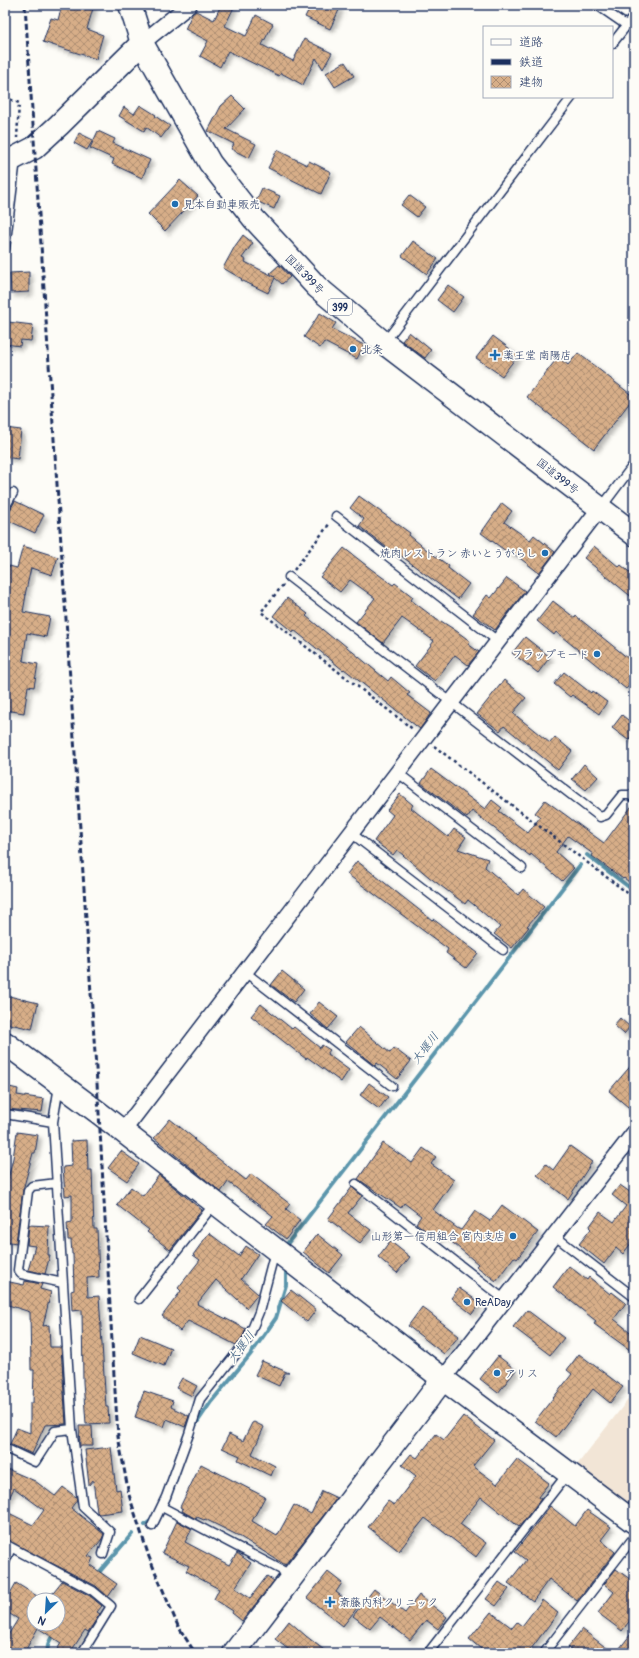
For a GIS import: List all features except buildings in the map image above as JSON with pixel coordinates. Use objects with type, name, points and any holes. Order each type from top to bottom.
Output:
[{"type":"main road","name":"国道399号","points":[[130,5],[142,43],[210,163],[254,219],[316,287],[384,343],[634,534]]},
{"type":"main road","points":[[11,160],[34,148],[59,126],[142,43]]},
{"type":"main road","points":[[5,1043],[216,1202],[443,1379],[634,1522]]},
{"type":"main road","points":[[234,1653],[294,1577],[443,1379]]},
{"type":"street","points":[[142,43],[189,5]]},
{"type":"street","points":[[122,1131],[453,702],[600,508]]},
{"type":"street","points":[[443,1379],[634,1133]]},
{"type":"lane","points":[[597,5],[626,25]]},
{"type":"lane","points":[[613,43],[634,16]]},
{"type":"lane","points":[[384,343],[571,98]]},
{"type":"lane","points":[[5,250],[11,160]]},
{"type":"lane","points":[[600,508],[634,464]]},
{"type":"lane","points":[[5,507],[13,493]]},
{"type":"lane","points":[[336,516],[499,642]]},
{"type":"lane","points":[[289,577],[600,816],[606,816],[622,795],[630,795],[634,798]]},
{"type":"lane","points":[[398,773],[522,868]]},
{"type":"lane","points":[[351,833],[503,950]]},
{"type":"lane","points":[[245,972],[392,1086]]},
{"type":"lane","points":[[60,1083],[53,1122],[72,1428],[82,1507],[110,1532],[103,1554]]},
{"type":"lane","points":[[5,1114],[53,1122]]},
{"type":"lane","points":[[57,1183],[32,1186],[28,1191],[18,1270],[21,1274],[63,1283]]},
{"type":"lane","points":[[356,1184],[505,1300]]},
{"type":"lane","points":[[139,1299],[216,1202]]},
{"type":"lane","points":[[555,1236],[634,1297]]},
{"type":"lane","points":[[152,1526],[162,1507],[189,1434],[200,1399],[248,1339],[259,1312],[276,1249]]},
{"type":"lane","points":[[5,1448],[35,1462],[55,1431],[72,1428]]},
{"type":"lane","points":[[428,1653],[568,1472]]},
{"type":"lane","points":[[162,1507],[294,1577]]},
{"type":"lane","points":[[544,1653],[634,1537]]},
{"type":"lane","points":[[5,1562],[8,1546],[93,1591],[111,1606],[82,1653]]},
{"type":"path","points":[[5,97],[19,103],[11,160]]},
{"type":"path","points":[[336,516],[261,612],[634,898]]},
{"type":"shaded area","points":[[634,1392],[634,1509],[577,1465]]},
{"type":"waterway","name":"大堰川","points":[[587,855],[634,891]]},
{"type":"waterway","name":"大堰川","points":[[287,1244],[580,865]]},
{"type":"waterway","name":"大堰川","points":[[194,1427],[211,1402],[250,1355],[276,1318],[286,1285],[286,1270]]},
{"type":"waterway","name":"大堰川","points":[[145,1525],[154,1518]]},
{"type":"waterway","name":"大堰川","points":[[96,1576],[132,1534]]},
{"type":"waterway","name":"大堰川","points":[[48,1653],[48,1645],[54,1633]]},
{"type":"railway","points":[[25,5],[99,1113],[118,1436],[129,1495],[149,1557],[178,1626],[195,1653]]},
{"type":"place","name":"見本自動車販売","points":[[175,204]]},
{"type":"place","name":"北条","points":[[353,349]]},
{"type":"place","name":"薬王堂 南陽店","points":[[495,355]]},
{"type":"place","name":"焼肉レストラン 赤いとうがらし","points":[[545,553]]},
{"type":"place","name":"フラップモード","points":[[597,654]]},
{"type":"place","name":"山形第一信用組合 宮内支店","points":[[513,1236]]},
{"type":"place","name":"ReADay","points":[[467,1302]]},
{"type":"place","name":"アリス","points":[[497,1373]]},
{"type":"place","name":"斎藤内科クリニック","points":[[330,1602]]}]
